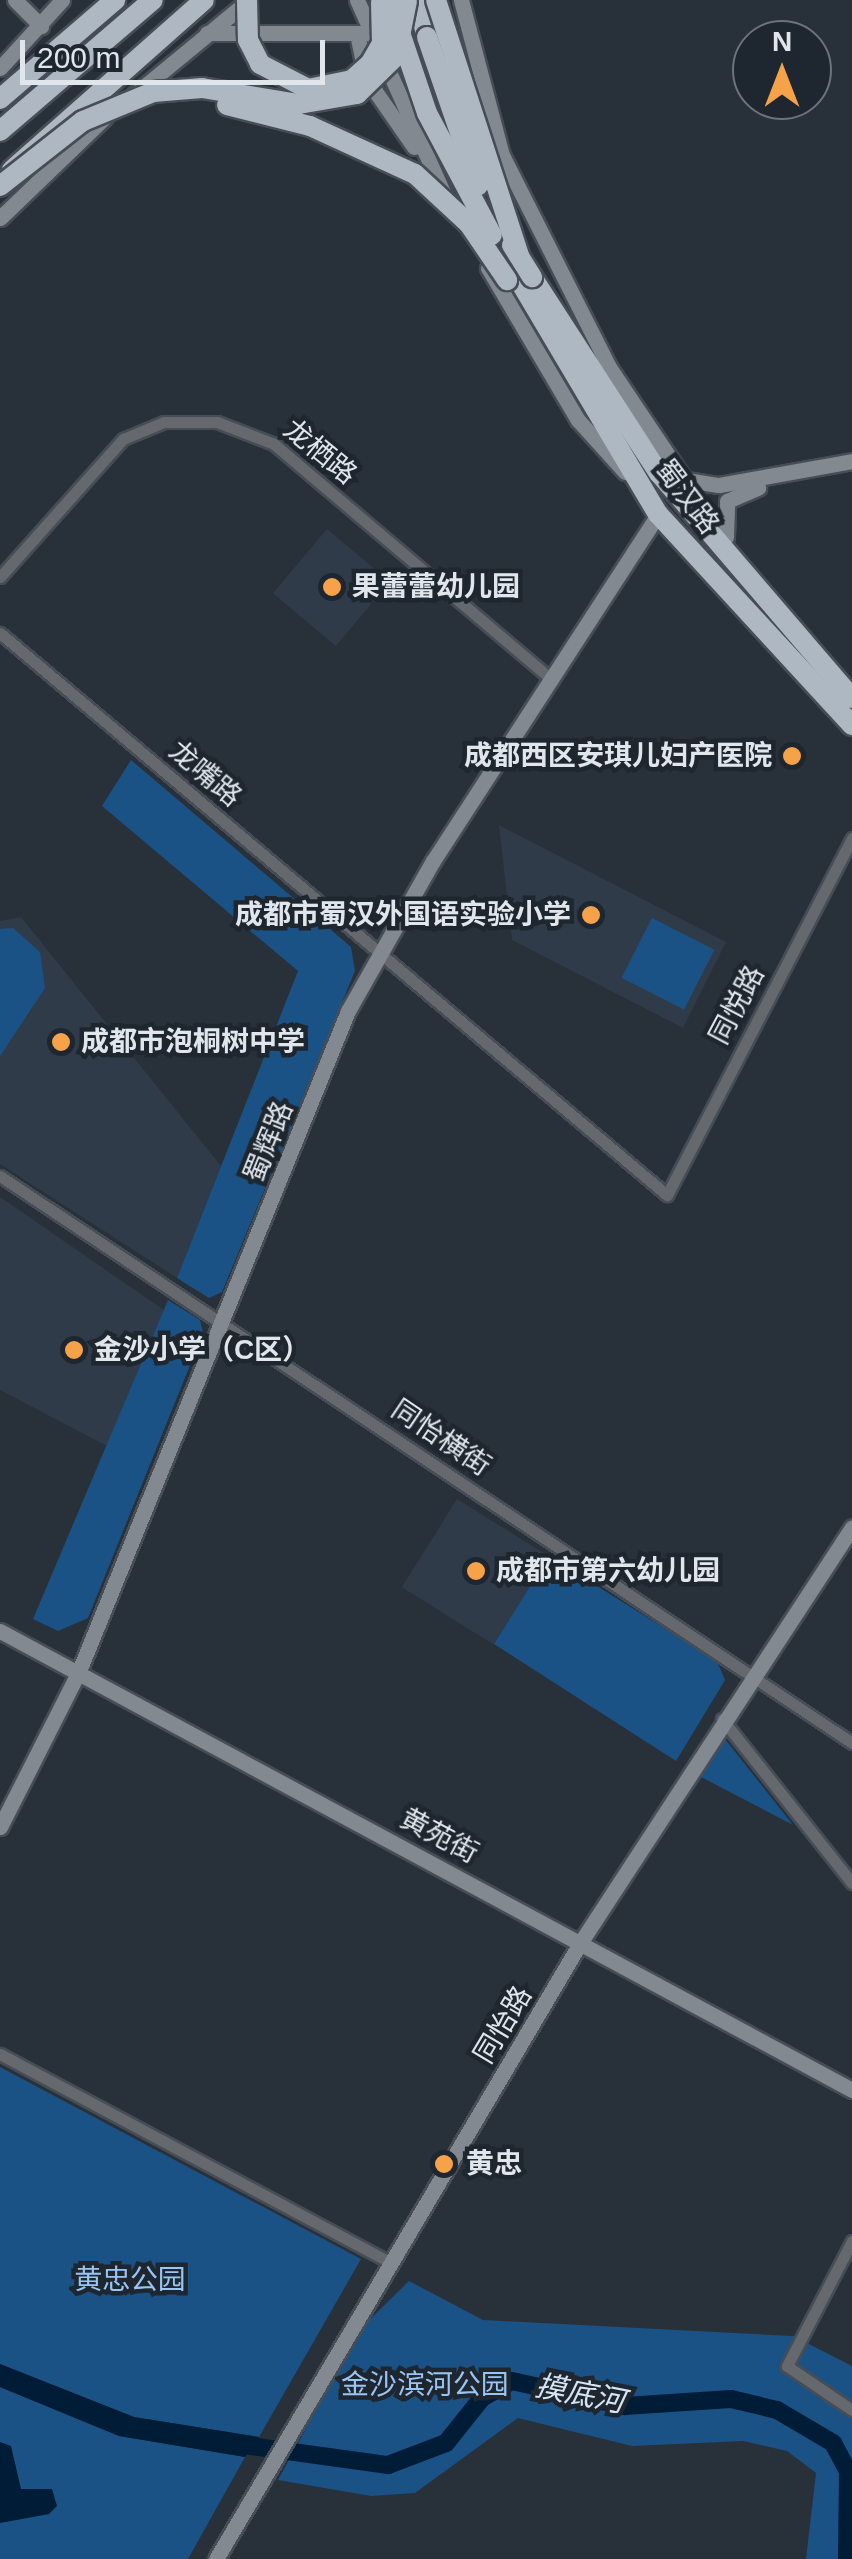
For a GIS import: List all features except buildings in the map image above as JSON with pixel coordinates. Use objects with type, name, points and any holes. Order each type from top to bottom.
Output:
[{"type":"highway","points":[[69,36],[94,0]]},
{"type":"highway","points":[[0,99],[115,0]]},
{"type":"highway","points":[[0,131],[153,0]]},
{"type":"highway","points":[[0,184],[204,0]]},
{"type":"highway","points":[[248,0],[248,40],[260,64],[308,89],[352,80],[370,64],[382,43],[381,0]]},
{"type":"highway","points":[[389,0],[427,114],[519,272]]},
{"type":"highway","points":[[0,184],[111,105],[178,88],[299,104],[357,94],[396,56],[407,0]]},
{"type":"highway","points":[[417,0],[462,152],[519,272]]},
{"type":"highway","points":[[436,0],[519,272]]},
{"type":"highway","points":[[111,105],[204,100],[310,126],[387,158],[440,192],[519,272]]},
{"type":"highway","name":"蜀汉路","points":[[519,272],[543,325],[653,506],[852,726]]},
{"type":"highway","name":"蜀汉路","points":[[519,272],[660,473],[852,698]]},
{"type":"street","points":[[15,0],[42,26]]},
{"type":"street","points":[[0,68],[62,0]]},
{"type":"street","points":[[0,218],[78,138],[248,0]]},
{"type":"street","points":[[357,0],[378,101],[426,162]]},
{"type":"street","points":[[461,0],[502,155],[608,367],[679,478],[805,646]]},
{"type":"street","points":[[207,34],[363,33]]},
{"type":"street","points":[[363,33],[426,162],[578,420],[653,506]]},
{"type":"street","points":[[394,96],[412,66],[428,59],[459,57],[476,68]]},
{"type":"street","name":"龙栖路","points":[[0,577],[123,439],[164,422],[217,422],[274,444],[552,680]]},
{"type":"street","points":[[679,478],[719,486],[852,461]]},
{"type":"street","points":[[726,537],[733,494],[852,470]]},
{"type":"street","name":"蜀辉路","points":[[0,1826],[80,1672],[378,953],[552,680],[653,506]]},
{"type":"street","name":"龙嘴路","points":[[0,632],[667,1195]]},
{"type":"street","name":"同悦路","points":[[667,1195],[852,838]]},
{"type":"street","name":"同怡横街","points":[[0,1176],[852,1742]]},
{"type":"street","name":"同怡路","points":[[216,2559],[582,1940],[749,1674],[852,1528]]},
{"type":"street","name":"黄苑街","points":[[0,1631],[582,1940],[852,2090]]},
{"type":"street","points":[[722,1720],[852,1883]]},
{"type":"street","points":[[0,2054],[391,2262]]},
{"type":"street","points":[[852,2242],[787,2366],[852,2410]]},
{"type":"shaded area","name":"果蕾蕾幼儿园","points":[[327,529],[390,582],[336,646],[273,593]]},
{"type":"shaded area","name":"成都市蜀汉外国语实验小学","points":[[499,825],[726,942],[683,1028],[512,940]]},
{"type":"shaded area","name":"成都市泡桐树中学","points":[[21,917],[221,1166],[177,1278],[0,1164],[0,921]]},
{"type":"shaded area","name":"金沙小学（C区）","points":[[0,1197],[164,1310],[107,1446],[0,1390]]},
{"type":"shaded area","name":"成都市第六幼儿园","points":[[457,1499],[549,1556],[493,1644],[402,1587]]},
{"type":"shaded area","points":[[0,2364],[134,2417],[259,2437],[245,2457],[119,2436],[0,2387]]},
{"type":"shaded area","points":[[0,2442],[11,2446],[21,2489],[52,2489],[57,2506],[49,2514],[0,2523]]},
{"type":"green space","points":[[131,760],[351,947],[355,971],[222,1292],[209,1298],[177,1278],[298,971],[102,806]]},
{"type":"green space","points":[[652,918],[714,950],[684,1009],[622,978]]},
{"type":"green space","points":[[13,928],[40,952],[45,988],[0,1056],[0,929]]},
{"type":"green space","points":[[168,1300],[200,1320],[203,1333],[88,1618],[58,1631],[33,1619]]},
{"type":"green space","points":[[549,1556],[717,1661],[725,1680],[676,1761],[494,1644]]},
{"type":"green space","points":[[725,1739],[793,1825],[701,1777]]},
{"type":"green space","name":"黄忠公园","points":[[0,2067],[361,2259],[259,2437],[134,2417],[0,2364]]},
{"type":"green space","name":"金沙滨河公园","points":[[409,2281],[483,2320],[793,2336],[852,2366],[852,2559],[806,2559],[816,2473],[787,2451],[743,2441],[632,2446],[518,2418],[415,2493],[371,2496],[278,2480],[360,2329]]},
{"type":"green space","points":[[0,2387],[119,2436],[245,2457],[188,2559],[0,2559]]},
{"type":"waterway","name":"摸底河","points":[[229,2443],[388,2465],[446,2443],[482,2398],[512,2381],[625,2406],[731,2399],[777,2410],[833,2443],[848,2471],[847,2559]]},
{"type":"place","name":"果蕾蕾幼儿园","points":[[332,587]]},
{"type":"place","name":"成都西区安琪儿妇产医院","points":[[792,756]]},
{"type":"place","name":"成都市蜀汉外国语实验小学","points":[[591,915]]},
{"type":"place","name":"成都市泡桐树中学","points":[[61,1042]]},
{"type":"place","name":"金沙小学（C区）","points":[[74,1350]]},
{"type":"place","name":"成都市第六幼儿园","points":[[476,1571]]},
{"type":"place","name":"黄忠","points":[[444,2164]]}]
